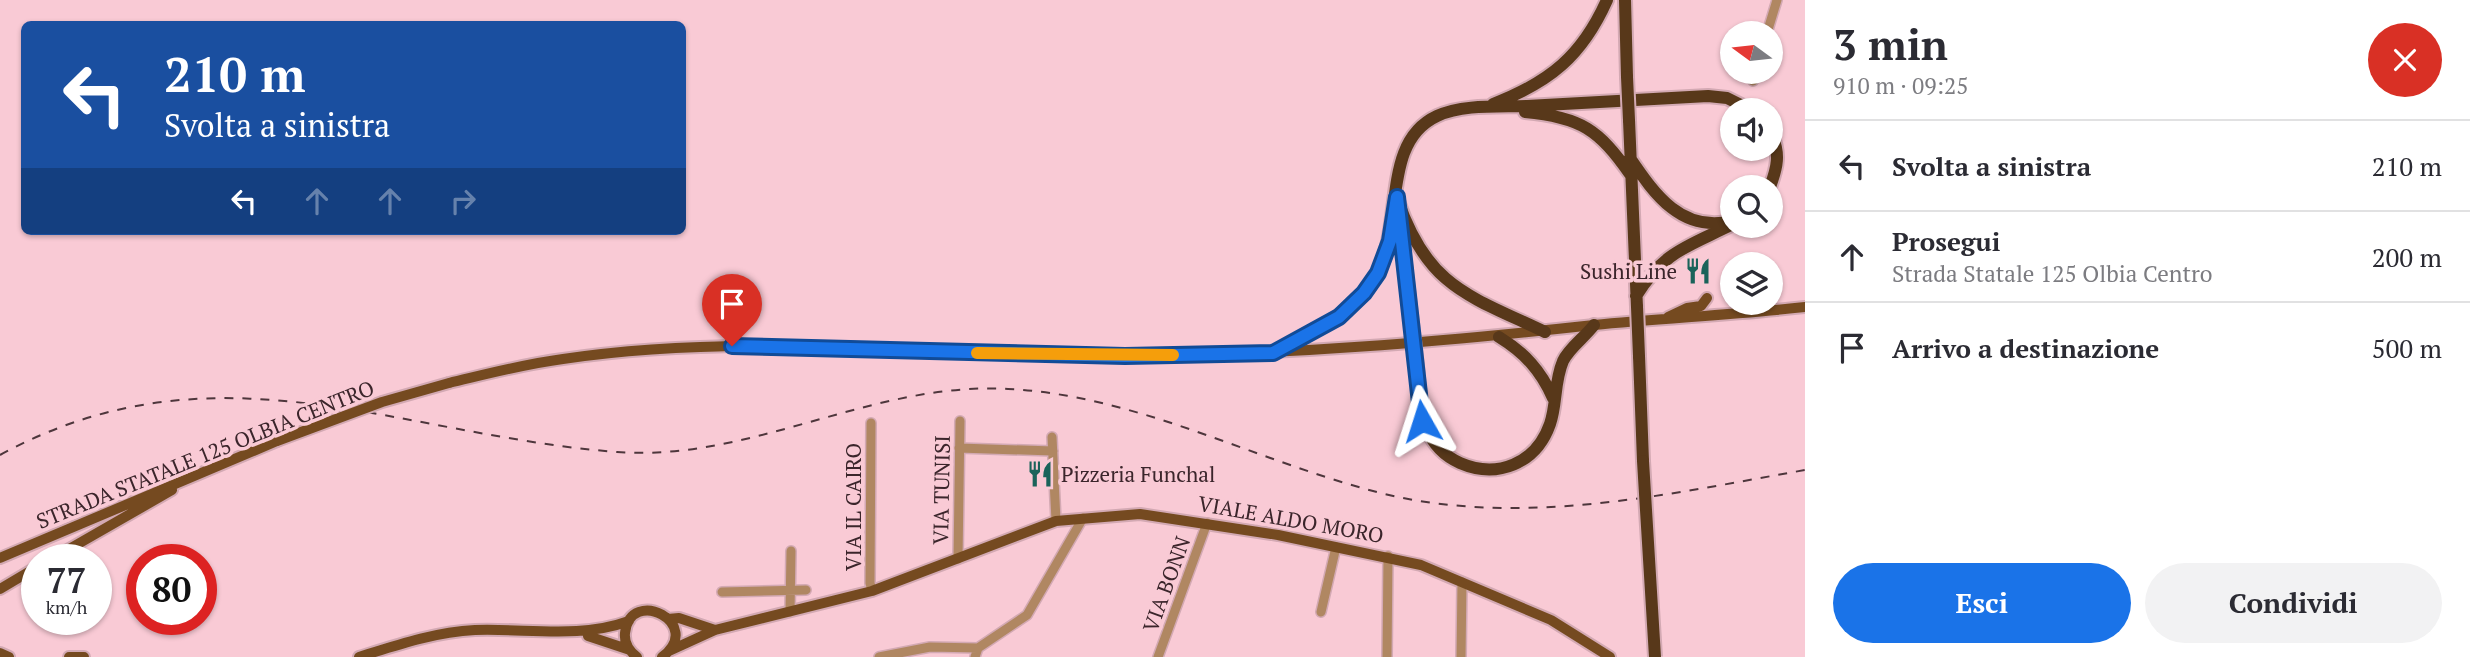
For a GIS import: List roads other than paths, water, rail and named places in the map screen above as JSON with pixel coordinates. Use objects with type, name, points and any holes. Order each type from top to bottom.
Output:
[{"type":"highway","points":[[1483,108],[1531,89],[1557,70],[1584,44],[1607,0]]},
{"type":"highway","points":[[1625,0],[1630,178],[1655,657]]},
{"type":"highway","points":[[1273,353],[1339,317],[1364,293],[1378,273],[1390,241],[1400,158],[1408,141],[1437,116],[1483,108],[1708,96],[1727,98]]},
{"type":"highway","points":[[1483,108],[1567,118],[1608,142],[1630,178]]},
{"type":"highway","points":[[1630,158],[1663,202],[1681,217],[1708,224],[1720,224]]},
{"type":"highway","points":[[1397,197],[1422,421],[1433,443],[1452,460],[1476,470],[1496,471],[1520,463],[1540,445],[1550,423],[1556,378],[1565,357],[1594,325]]},
{"type":"highway","points":[[1397,197],[1409,234],[1447,281],[1480,304],[1545,332]]},
{"type":"highway","points":[[1637,302],[1652,270],[1663,260],[1720,229]]},
{"type":"highway","points":[[1499,337],[1536,367],[1554,400]]},
{"type":"main road","points":[[1659,321],[1687,308],[1701,306],[1707,298]]},
{"type":"main road","name":"STRADA STATALE 125 OLBIA CENTRO","points":[[0,558],[203,471],[373,405],[449,383],[564,358],[732,346],[1125,356],[1273,353],[1499,337],[1594,325],[1805,307]]},
{"type":"main road","points":[[78,544],[203,471]]},
{"type":"main road","name":"VIALE ALDO MORO","points":[[664,655],[715,629],[873,591],[1056,522],[1140,514],[1207,523],[1388,556],[1462,582],[1551,620],[1599,654],[1610,657]]},
{"type":"main road","points":[[0,589],[21,577]]},
{"type":"main road","name":"VIALE ALDO MORO","points":[[629,621],[647,611],[659,612],[668,618],[679,618],[715,629]]},
{"type":"main road","points":[[664,655],[675,634],[668,618]]},
{"type":"main road","points":[[359,657],[412,640],[453,633],[593,631],[629,621],[625,638],[634,654]]},
{"type":"main road","points":[[540,631],[549,634],[594,636],[634,654]]},
{"type":"main road","points":[[0,653],[9,657]]},
{"type":"main road","points":[[69,657],[84,657]]},
{"type":"street","points":[[1771,21],[1777,0]]},
{"type":"street","name":"VIA TUNISI","points":[[958,559],[960,421]]},
{"type":"street","name":"VIA IL CAIRO","points":[[871,423],[870,583],[873,591]]},
{"type":"street","points":[[1052,437],[1056,522]]},
{"type":"street","points":[[959,448],[1053,451]]},
{"type":"street","points":[[880,657],[930,647],[976,652],[1027,615],[1083,518]]},
{"type":"street","name":"VIA BONN","points":[[1158,657],[1207,523]]},
{"type":"street","points":[[1321,612],[1336,547]]},
{"type":"street","points":[[790,612],[791,551]]},
{"type":"street","points":[[1387,657],[1388,556]]},
{"type":"street","points":[[1461,657],[1462,582]]},
{"type":"street","points":[[722,592],[806,590]]},
{"type":"railway","points":[[0,455],[79,421],[156,403],[231,398],[306,403],[536,442],[617,452],[667,452],[716,445],[909,397],[958,390],[1008,389],[1055,394],[1147,415],[1328,478],[1427,502],[1535,508],[1589,504],[1643,498],[1805,470]]},
{"type":"place","name":"Sushi Line","points":[[1698,271]]},
{"type":"place","name":"Pizzeria Funchal","points":[[1040,474]]}]
